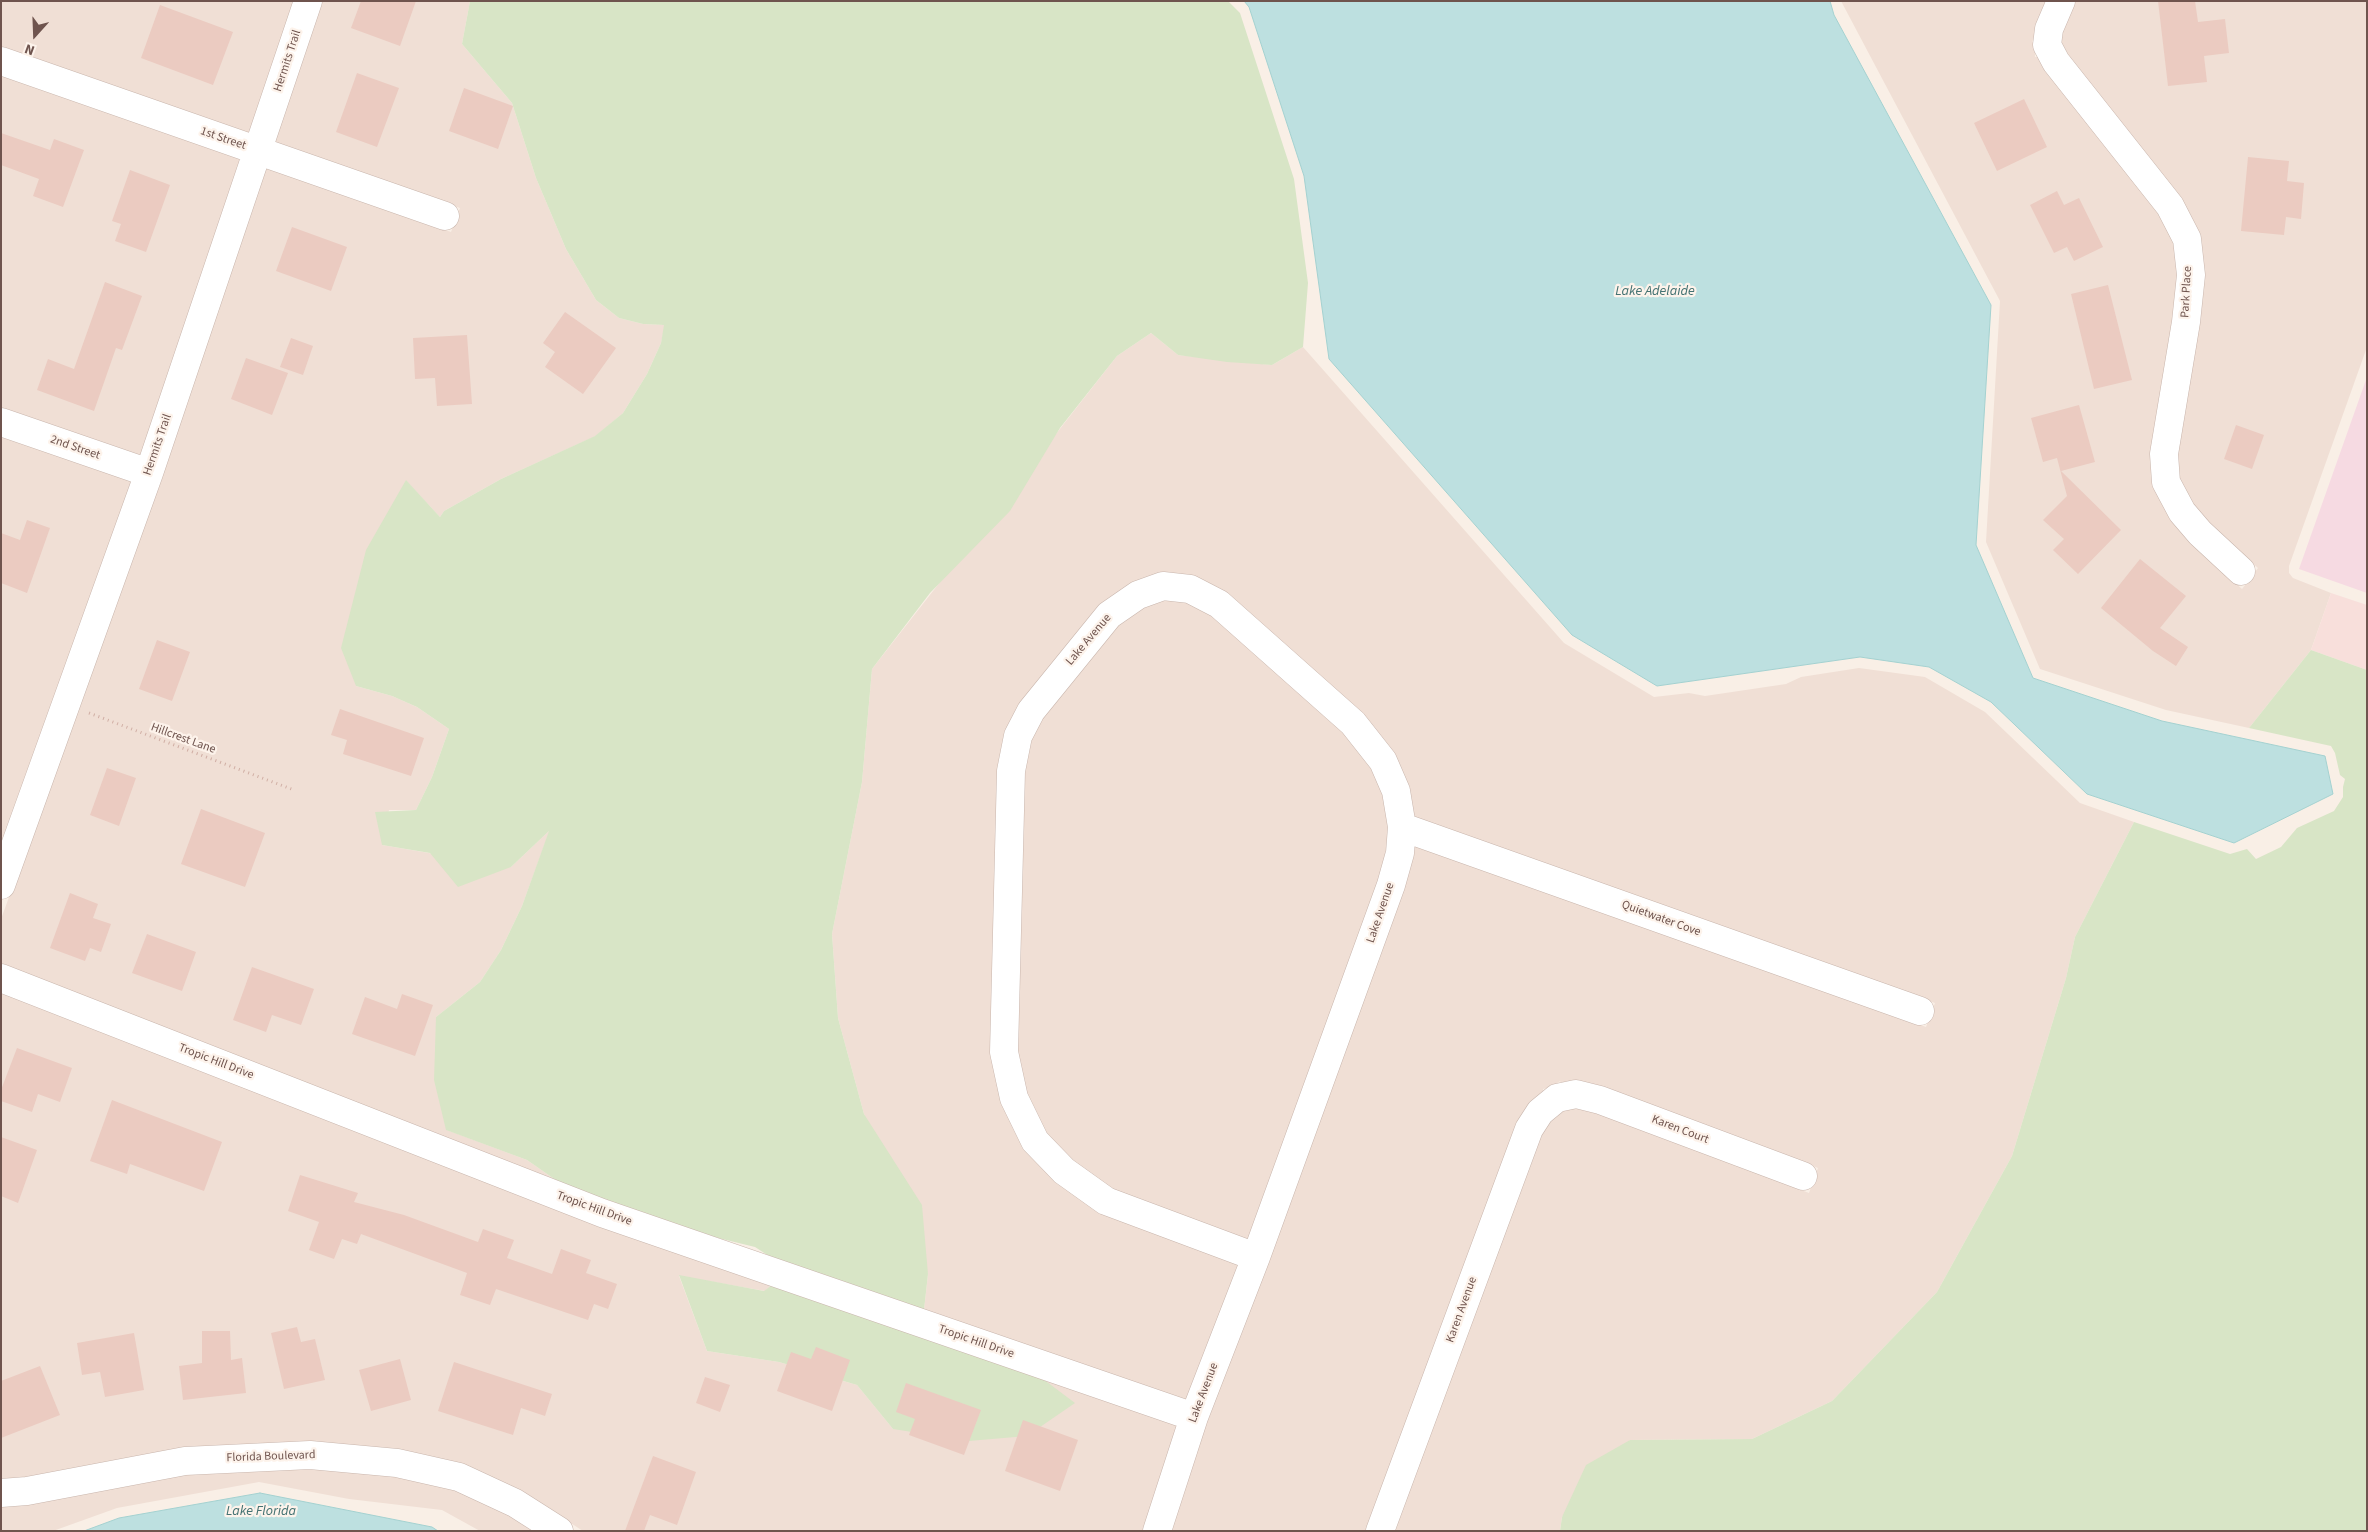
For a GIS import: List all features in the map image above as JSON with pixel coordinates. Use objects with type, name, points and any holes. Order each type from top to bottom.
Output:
[{"type":"street","name":"Hermits Trail","points":[[1,885],[149,473],[308,1]]},
{"type":"street","name":"Park Place","points":[[2061,1],[2049,29],[2048,45],[2056,62],[2170,206],[2187,239],[2190,275],[2186,322],[2164,454],[2166,482],[2182,512],[2241,571]]},
{"type":"street","name":"1st Street","points":[[1,61],[445,216]]},
{"type":"street","name":"2nd Street","points":[[1,422],[149,473]]},
{"type":"street","name":"Lake Avenue","points":[[1157,1531],[1194,1417],[1256,1257],[1392,885],[1400,853],[1402,827],[1396,791],[1383,761],[1353,723],[1219,604],[1190,588],[1163,586],[1138,595],[1109,615],[1031,711],[1018,736],[1011,771],[1004,1052],[1014,1098],[1035,1141],[1064,1171],[1106,1201],[1256,1257]]},
{"type":"street","name":"Quietwater Cove","points":[[1402,827],[1920,1011]]},
{"type":"street","name":"Tropic Hill Drive","points":[[1,978],[602,1213],[1194,1417]]},
{"type":"street","name":"Karen Court","points":[[1556,1098],[1576,1094],[1600,1100],[1802,1176]]},
{"type":"street","name":"Karen Avenue","points":[[1380,1531],[1529,1129],[1540,1112],[1556,1098]]},
{"type":"street","name":"Florida Boulevard","points":[[1,1493],[27,1491],[185,1461],[310,1455],[397,1463],[459,1477],[515,1502],[559,1531]]},
{"type":"path","name":"Hillcrest Lane","points":[[67,705],[294,790]]},
{"type":"shaded area","points":[[1,1],[296,1],[251,134],[1,47]]},
{"type":"shaded area","points":[[320,1],[470,1],[462,44],[512,103],[536,178],[566,249],[596,300],[619,318],[643,324],[665,325],[661,343],[647,374],[623,413],[596,436],[501,479],[444,511],[440,517],[406,481],[356,686],[392,696],[417,707],[449,729],[432,777],[416,810],[389,810],[382,845],[511,867],[550,830],[522,906],[501,950],[480,982],[436,1017],[447,1130],[527,1160],[560,1183],[1,964],[1,919],[78,709],[265,167],[451,232],[460,208],[273,142]]},
{"type":"shaded area","points":[[1841,1],[2048,1],[2037,38],[2032,41],[2035,48],[2035,57],[2040,57],[2160,214],[2175,244],[2179,276],[2174,321],[2152,453],[2192,544],[2242,589],[2258,568],[2209,524],[2192,503],[2178,477],[2176,454],[2202,275],[2060,41],[2065,18],[2075,1],[2367,1],[2367,347],[2289,566],[2289,573],[2293,578],[2331,593],[2311,650],[2249,728],[2166,710],[2040,669],[1986,542],[2000,301]]},
{"type":"shaded area","points":[[1,75],[243,159],[142,457],[1,409]]},
{"type":"shaded area","points":[[1151,333],[1178,355],[1272,365],[1303,347],[1564,643],[1654,697],[1689,693],[1705,696],[1786,684],[1801,677],[1859,668],[1925,677],[1985,712],[2080,803],[2134,822],[2075,937],[2066,978],[2012,1156],[1937,1292],[1832,1401],[1752,1439],[1630,1440],[1562,1517],[1560,1531],[1393,1531],[1539,1134],[1548,1121],[1561,1110],[1575,1107],[1597,1112],[1809,1193],[1818,1168],[1604,1087],[1562,1084],[1560,1081],[1552,1087],[1543,1089],[1544,1093],[1368,1531],[1169,1531],[1205,1421],[1412,845],[1926,1027],[1935,1003],[1415,818],[1415,815],[1412,815],[1407,784],[1225,592],[1192,575],[1165,573],[1023,703],[993,1055],[1025,1148],[1241,1265],[1188,1401],[924,1310],[928,1274],[864,1114],[838,1018],[832,934],[862,782],[872,669],[1117,356]]},
{"type":"shaded area","points":[[2367,377],[2367,593],[2299,569]]},
{"type":"shaded area","points":[[1,436],[133,482],[1,852]]},
{"type":"shaded area","points":[[2331,593],[2367,605],[2367,670],[2311,650]]},
{"type":"shaded area","points":[[1163,599],[1186,601],[1212,615],[1344,733],[1373,769],[1385,796],[1390,827],[1380,882],[1250,1241],[1112,1189],[1071,1161],[1045,1132],[1025,1093],[1016,1049],[1023,772],[1029,740],[1040,718],[1116,625],[1142,607]]},
{"type":"shaded area","points":[[1,992],[772,1285],[765,1291],[679,1276],[707,1351],[779,1362],[857,1385],[893,1429],[1043,1379],[1179,1426],[1145,1531],[583,1531],[520,1490],[399,1450],[1,1480]]},
{"type":"shaded area","points":[[308,1468],[394,1476],[455,1489],[509,1514],[535,1531],[480,1531],[442,1510],[349,1499],[259,1482],[117,1508],[53,1531],[1,1531],[1,1506],[186,1474]]},
{"type":"green space","points":[[470,1],[1228,1],[1240,13],[1294,179],[1308,283],[1303,347],[1272,365],[1227,362],[1178,355],[1151,333],[1117,356],[1060,428],[1010,511],[930,593],[872,669],[862,782],[832,934],[838,1018],[864,1114],[922,1205],[928,1274],[924,1310],[772,1258],[755,1247],[710,1236],[606,1201],[560,1183],[527,1160],[446,1130],[434,1080],[436,1017],[480,982],[501,950],[522,906],[549,831],[511,867],[458,887],[430,853],[382,845],[375,812],[416,810],[432,777],[449,729],[417,707],[392,696],[356,686],[341,648],[366,550],[406,480],[440,517],[444,511],[501,479],[595,436],[623,413],[647,374],[661,343],[664,325],[643,324],[619,318],[596,300],[566,249],[536,178],[512,103],[462,44]]},
{"type":"green space","points":[[2311,650],[2367,670],[2367,1531],[1560,1531],[1562,1517],[1586,1465],[1630,1440],[1752,1439],[1832,1401],[1937,1292],[2012,1156],[2066,978],[2075,937],[2134,822],[2230,854],[2247,849],[2256,859],[2281,847],[2297,828],[2334,811],[2343,797],[2345,779],[2340,775],[2335,753],[2331,746],[2249,728]]},
{"type":"green space","points":[[679,1275],[764,1291],[772,1285],[1043,1379],[1075,1403],[1027,1436],[969,1441],[893,1429],[857,1385],[779,1362],[707,1351]]},
{"type":"water","name":"Lake Adelaide","points":[[1244,1],[1830,1],[1834,15],[1991,305],[1976,545],[2033,678],[2162,721],[2325,756],[2333,794],[2234,843],[2087,794],[1991,702],[1929,667],[1860,657],[1657,686],[1572,635],[1329,359],[1304,176],[1249,7]]},
{"type":"water","name":"Lake Florida","points":[[260,1493],[432,1527],[438,1531],[84,1531],[119,1518]]},
{"type":"building","points":[[361,1],[416,1],[400,46],[351,28]]},
{"type":"building","points":[[2158,1],[2195,1],[2198,22],[2225,19],[2229,53],[2204,56],[2207,82],[2168,86]]},
{"type":"building","points":[[160,5],[233,32],[213,85],[141,58]]},
{"type":"building","points":[[357,73],[399,88],[377,147],[336,132]]},
{"type":"building","points":[[464,88],[513,106],[498,149],[449,131]]},
{"type":"building","points":[[2024,99],[2047,147],[1997,171],[1974,123]]},
{"type":"building","points":[[1,133],[50,150],[54,139],[84,150],[63,207],[33,196],[39,179],[1,165]]},
{"type":"building","points":[[2248,157],[2289,161],[2287,181],[2304,183],[2301,219],[2286,217],[2284,235],[2241,231]]},
{"type":"building","points":[[130,170],[170,185],[146,252],[115,241],[121,224],[112,221]]},
{"type":"building","points":[[2057,191],[2064,205],[2079,198],[2103,247],[2074,261],[2067,247],[2054,253],[2030,205]]},
{"type":"building","points":[[292,227],[347,247],[331,291],[276,271]]},
{"type":"building","points":[[105,282],[142,296],[122,350],[116,348],[94,411],[37,390],[48,359],[74,369]]},
{"type":"building","points":[[2108,285],[2132,380],[2094,389],[2071,294]]},
{"type":"building","points":[[565,312],[616,348],[583,394],[545,367],[555,352],[543,343]]},
{"type":"building","points":[[467,335],[472,404],[437,406],[435,378],[415,379],[413,338]]},
{"type":"building","points":[[291,338],[313,346],[303,375],[280,367]]},
{"type":"building","points":[[246,358],[288,373],[272,415],[231,399]]},
{"type":"building","points":[[2079,405],[2095,462],[2061,471],[2121,530],[2078,574],[2053,550],[2064,539],[2043,520],[2067,496],[2057,458],[2043,462],[2031,418]]},
{"type":"building","points":[[2236,425],[2264,435],[2252,469],[2224,459]]},
{"type":"building","points":[[27,520],[50,528],[27,593],[1,583],[1,533],[20,540]]},
{"type":"building","points":[[2140,559],[2186,596],[2160,628],[2188,647],[2176,666],[2153,651],[2101,608]]},
{"type":"building","points":[[157,640],[190,652],[172,701],[139,689]]},
{"type":"building","points":[[340,709],[424,738],[411,776],[343,754],[347,740],[331,735]]},
{"type":"building","points":[[107,768],[136,778],[119,826],[90,815]]},
{"type":"building","points":[[201,809],[265,833],[245,887],[181,864]]},
{"type":"building","points":[[70,893],[98,904],[93,918],[111,924],[101,952],[90,948],[85,961],[50,948]]},
{"type":"building","points":[[147,934],[196,952],[182,991],[132,973]]},
{"type":"building","points":[[252,967],[314,989],[301,1025],[272,1015],[266,1032],[233,1020]]},
{"type":"building","points":[[402,994],[433,1005],[415,1056],[352,1034],[365,997],[397,1009]]},
{"type":"building","points":[[17,1048],[72,1068],[60,1102],[38,1094],[32,1112],[1,1101],[1,1090]]},
{"type":"building","points":[[112,1100],[222,1142],[204,1191],[130,1164],[127,1174],[90,1161]]},
{"type":"building","points":[[1,1137],[37,1150],[18,1203],[1,1196]]},
{"type":"building","points":[[300,1175],[358,1193],[354,1202],[404,1215],[478,1242],[483,1229],[514,1240],[507,1258],[552,1274],[561,1249],[591,1260],[586,1273],[617,1284],[608,1309],[594,1304],[588,1320],[496,1289],[490,1305],[460,1295],[467,1273],[361,1234],[357,1244],[342,1239],[334,1259],[309,1250],[319,1222],[288,1211]]},
{"type":"building","points":[[297,1327],[301,1342],[315,1339],[325,1380],[284,1389],[271,1333]]},
{"type":"building","points":[[202,1331],[230,1331],[231,1360],[242,1358],[246,1393],[183,1400],[179,1366],[202,1363]]},
{"type":"building","points":[[134,1333],[144,1390],[105,1397],[100,1372],[82,1375],[77,1343]]},
{"type":"building","points":[[816,1347],[850,1360],[832,1411],[777,1391],[791,1352],[811,1359]]},
{"type":"building","points":[[400,1359],[411,1400],[371,1411],[359,1370]]},
{"type":"building","points":[[454,1362],[552,1394],[545,1416],[521,1408],[513,1435],[438,1411]]},
{"type":"building","points":[[40,1366],[60,1415],[1,1438],[1,1381]]},
{"type":"building","points":[[705,1377],[730,1385],[720,1412],[696,1403]]},
{"type":"building","points":[[906,1383],[981,1410],[964,1455],[909,1435],[915,1419],[896,1412]]},
{"type":"building","points":[[1023,1420],[1078,1440],[1060,1491],[1005,1471]]},
{"type":"building","points":[[653,1456],[696,1472],[677,1525],[650,1515],[644,1531],[625,1531]]}]
